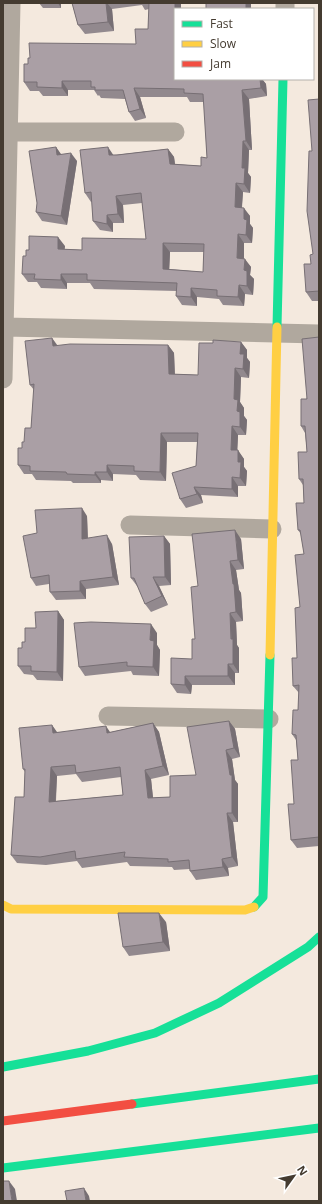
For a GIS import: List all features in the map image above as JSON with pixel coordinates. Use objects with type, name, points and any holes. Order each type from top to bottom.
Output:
[{"type":"main road","points":[[3,905],[11,909],[246,910],[256,906],[263,897],[269,719],[275,333],[283,80]]},
{"type":"main road","points":[[3,1067],[88,1051],[155,1033],[219,1003],[308,947],[319,937]]},
{"type":"main road","points":[[3,1121],[319,1079]]},
{"type":"main road","points":[[3,1168],[319,1128]]},
{"type":"street","points":[[3,379],[5,327],[6,132],[11,3]]},
{"type":"street","points":[[6,132],[175,132]]},
{"type":"street","points":[[5,327],[319,334]]},
{"type":"street","points":[[130,526],[272,529]]},
{"type":"street","points":[[108,716],[269,719]]},
{"type":"building","points":[[72,3],[106,3],[108,22],[78,25]]},
{"type":"building","points":[[149,3],[175,3],[174,80],[260,80],[261,88],[242,90],[246,141],[243,141],[242,168],[245,168],[244,184],[236,183],[235,207],[244,208],[244,219],[247,220],[246,235],[238,234],[237,258],[245,259],[244,270],[247,271],[247,286],[239,285],[238,297],[217,296],[217,290],[191,288],[191,297],[176,296],[177,283],[87,280],[87,274],[61,274],[61,280],[34,279],[35,274],[22,274],[23,256],[26,256],[26,250],[29,250],[29,236],[58,237],[58,249],[82,250],[82,238],[146,239],[141,193],[116,196],[118,214],[107,215],[107,224],[93,221],[91,192],[85,193],[80,150],[108,147],[109,155],[117,155],[168,149],[170,164],[201,166],[201,157],[207,158],[203,94],[184,93],[184,89],[134,88],[140,109],[129,112],[123,90],[95,90],[95,87],[91,87],[91,81],[62,81],[62,88],[37,87],[37,82],[24,82],[24,64],[28,64],[28,58],[30,58],[29,43],[136,44],[135,29],[148,29]],"holes":[[[163,243],[204,244],[203,272],[163,269]]]},
{"type":"building","points":[[206,3],[246,3],[246,8],[206,8]]},
{"type":"building","points":[[319,99],[319,291],[306,292],[304,264],[311,264],[310,255],[313,254],[307,211],[309,151],[312,151],[308,100]]},
{"type":"building","points":[[56,147],[57,155],[71,153],[61,216],[36,212],[37,203],[29,151]]},
{"type":"building","points":[[319,337],[319,837],[291,840],[288,804],[294,804],[291,760],[298,760],[296,735],[292,734],[293,710],[298,710],[299,685],[293,686],[292,658],[297,658],[295,608],[300,607],[295,555],[304,554],[300,530],[298,530],[296,503],[304,503],[303,479],[299,479],[298,452],[307,452],[305,426],[301,426],[301,399],[307,399],[302,339]]},
{"type":"building","points":[[52,338],[53,346],[70,344],[168,345],[169,374],[198,375],[199,343],[213,343],[213,340],[241,342],[240,354],[244,354],[243,369],[235,368],[234,399],[238,400],[237,411],[240,412],[240,427],[232,426],[231,450],[238,450],[238,462],[241,462],[240,478],[232,477],[232,489],[194,487],[197,494],[180,499],[172,473],[196,466],[198,433],[161,433],[160,472],[134,471],[134,466],[107,465],[107,472],[95,472],[95,475],[67,474],[66,472],[30,471],[30,466],[18,465],[18,448],[22,448],[25,428],[31,428],[34,384],[30,385],[25,341]]},
{"type":"building","points":[[82,508],[82,539],[107,535],[113,577],[80,581],[80,591],[50,592],[49,575],[31,578],[23,536],[37,533],[35,510]]},
{"type":"building","points":[[235,530],[238,560],[230,561],[234,584],[236,612],[230,613],[231,639],[233,639],[233,664],[228,664],[228,676],[185,676],[185,685],[171,684],[171,658],[192,659],[192,639],[195,639],[191,587],[198,586],[192,534]]},
{"type":"building","points":[[164,536],[165,577],[153,577],[162,596],[145,604],[134,578],[131,578],[129,537]]},
{"type":"building","points":[[58,611],[57,672],[31,671],[31,666],[18,666],[18,648],[22,648],[22,642],[25,642],[25,628],[36,628],[35,612]]},
{"type":"building","points":[[91,622],[151,624],[150,640],[154,641],[153,667],[127,666],[127,662],[79,667],[74,623]]},
{"type":"building","points":[[229,721],[234,748],[226,750],[230,775],[232,775],[232,813],[227,813],[232,857],[222,859],[223,867],[190,871],[189,860],[168,862],[168,859],[124,857],[125,852],[76,859],[75,851],[40,857],[11,855],[15,797],[24,797],[25,769],[23,769],[19,728],[52,725],[53,733],[106,726],[107,733],[153,723],[163,766],[145,770],[148,798],[170,797],[170,776],[196,775],[187,727]],"holes":[[[75,765],[76,773],[120,767],[123,795],[49,802],[51,767]]]},
{"type":"building","points":[[118,913],[159,913],[163,942],[123,947]]},
{"type":"building","points":[[3,1181],[9,1181],[12,1201],[3,1201]]},
{"type":"building","points":[[84,1188],[86,1201],[67,1201],[65,1191]]},
{"type":"traffic: fast","points":[[277,327],[283,80]]},
{"type":"traffic: fast","points":[[254,907],[263,897],[270,655]]},
{"type":"traffic: fast","points":[[3,1067],[88,1051],[155,1033],[219,1003],[308,947],[319,937]]},
{"type":"traffic: fast","points":[[132,1104],[319,1079]]},
{"type":"traffic: fast","points":[[3,1168],[319,1128]]},
{"type":"traffic: slow","points":[[270,655],[277,327]]},
{"type":"traffic: slow","points":[[3,905],[11,909],[245,910],[254,907]]},
{"type":"traffic: jam","points":[[3,1121],[132,1104]]}]
